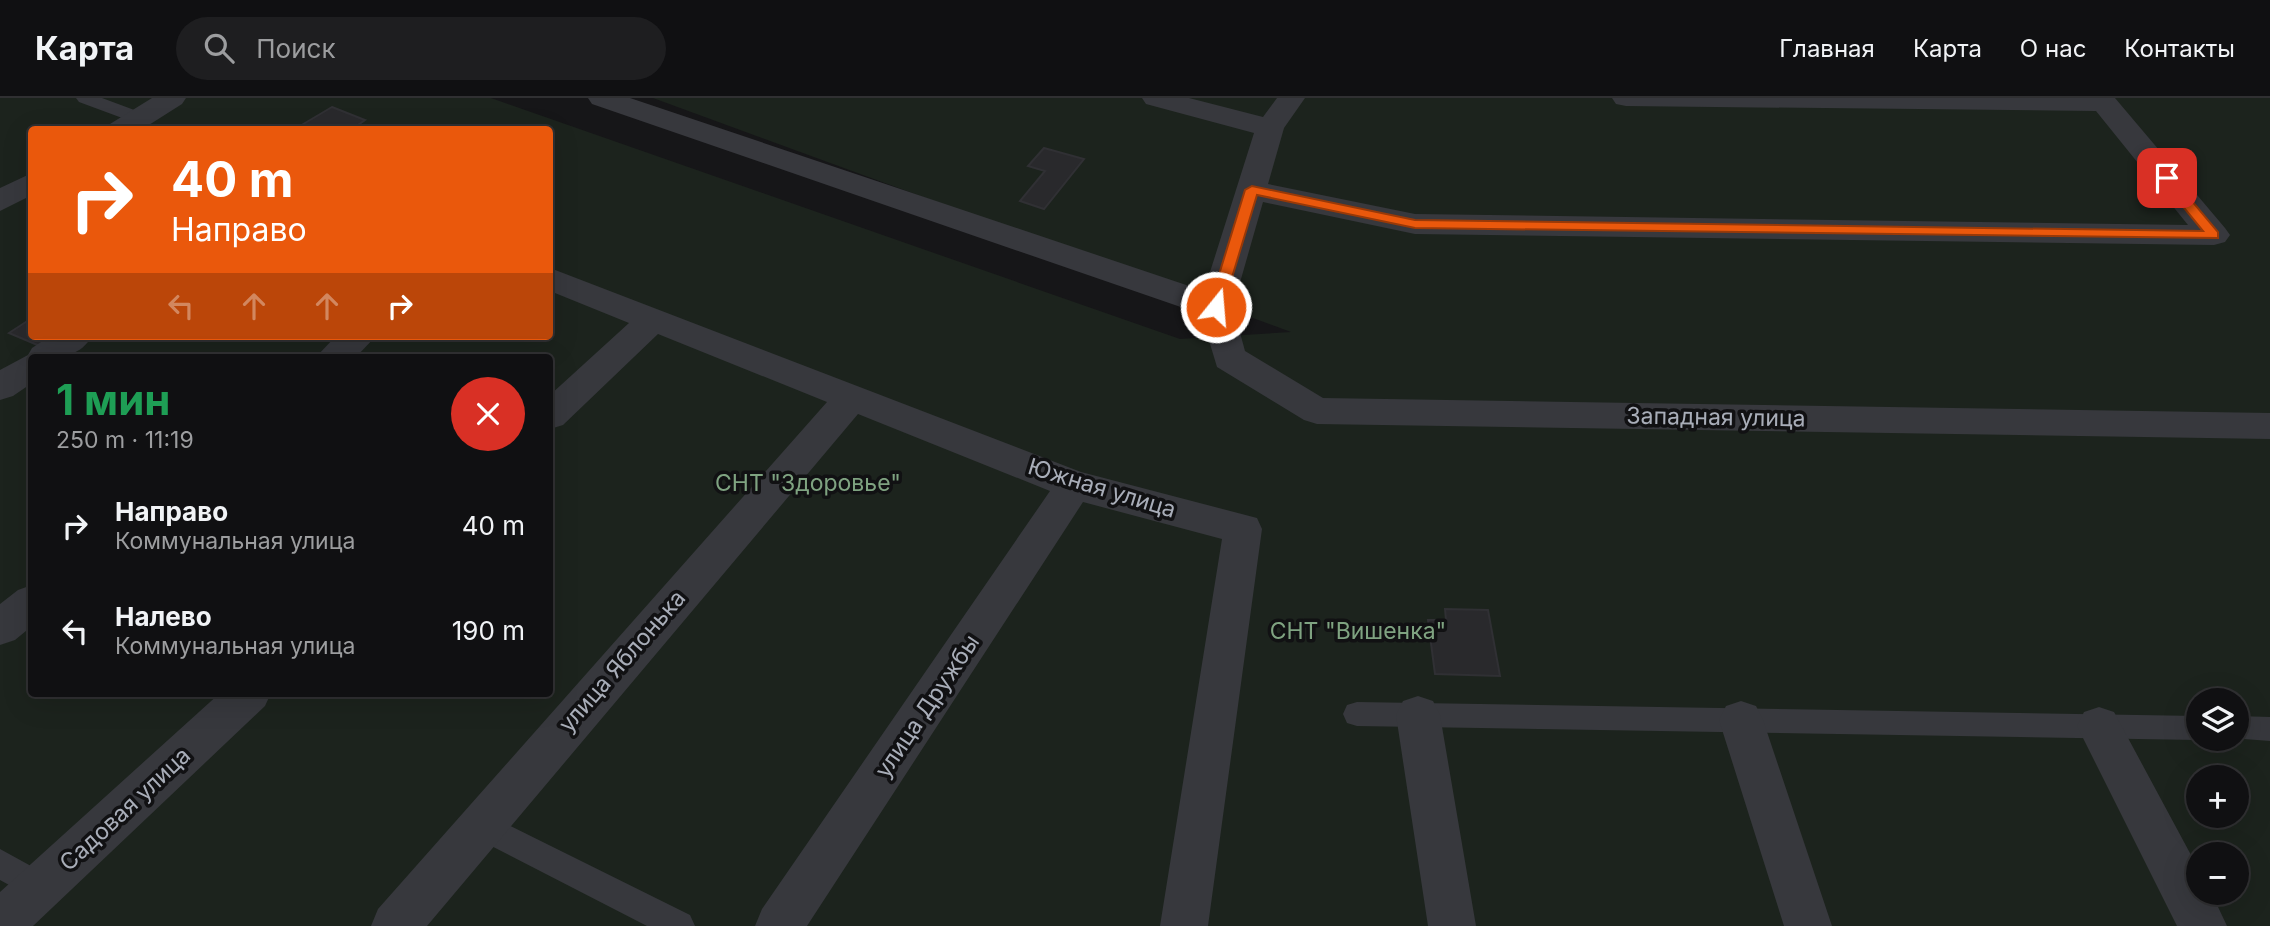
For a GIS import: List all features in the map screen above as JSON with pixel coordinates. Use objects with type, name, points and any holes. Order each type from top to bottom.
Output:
[{"type":"street","points":[[129,124],[172,98]]},
{"type":"street","points":[[602,98],[1216,307],[1270,128],[1291,98]]},
{"type":"street","points":[[1156,98],[1270,128]]},
{"type":"street","points":[[1252,190],[1415,224],[2214,235],[2102,100],[1626,98]]},
{"type":"street","points":[[0,201],[28,184]]},
{"type":"street","name":"Южная улица","points":[[553,280],[1074,485],[1243,529],[1184,926]]},
{"type":"street","name":"Западная улица","points":[[1216,307],[1229,358],[1317,411],[2270,426]]},
{"type":"street","points":[[553,413],[653,320]]},
{"type":"street","points":[[48,354],[69,340]]},
{"type":"street","points":[[337,354],[354,340]]},
{"type":"street","points":[[0,387],[28,369]]},
{"type":"street","name":"улица Яблонька","points":[[395,926],[851,398]]},
{"type":"street","name":"улица Дружбы","points":[[779,926],[1074,485]]},
{"type":"street","points":[[0,628],[28,605]]},
{"type":"street","name":"Садовая улица","points":[[0,924],[246,697]]},
{"type":"street","points":[[1418,715],[1452,926]]},
{"type":"street","points":[[1741,720],[1808,926]]},
{"type":"street","points":[[2099,726],[2203,926]]},
{"type":"lane","points":[[85,98],[129,124]]},
{"type":"lane","points":[[1357,714],[2186,727]]},
{"type":"lane","points":[[2249,728],[2270,729]]},
{"type":"lane","points":[[480,825],[679,926]]},
{"type":"lane","points":[[0,863],[40,887]]},
{"type":"green space","points":[[0,98],[491,98],[1180,339],[1291,332],[653,98],[2270,98],[2270,926],[0,926]]},
{"type":"building","points":[[332,107],[365,120],[357,126],[300,126]]},
{"type":"building","points":[[1044,148],[1084,159],[1044,209],[1020,201],[1045,171],[1028,166]]},
{"type":"building","points":[[28,321],[28,340],[48,340],[40,346],[9,333]]},
{"type":"building","points":[[1445,609],[1488,610],[1500,676],[1435,674],[1428,620],[1446,620]]},
{"type":"route","points":[[1216,307],[1252,190],[1415,224],[2214,235],[2167,178]]},
{"type":"park label","name":"СНТ \"Здоровье\"","points":[[808,483]]},
{"type":"park label","name":"СНТ \"Вишенка\"","points":[[1358,631]]}]
